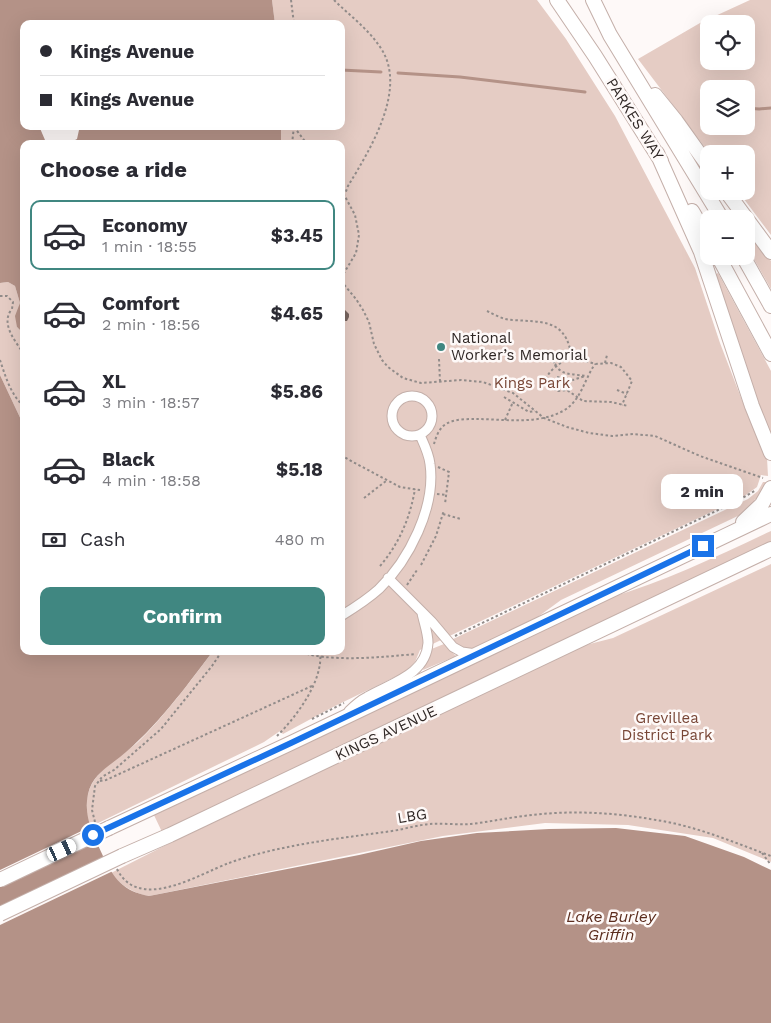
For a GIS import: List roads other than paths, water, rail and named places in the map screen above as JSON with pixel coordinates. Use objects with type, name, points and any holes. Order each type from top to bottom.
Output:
[{"type":"main road","name":"PARKES WAY","points":[[557,0],[657,153],[700,225]]},
{"type":"main road","name":"PARKES WAY","points":[[593,0],[625,60],[717,210]]},
{"type":"main road","points":[[625,60],[676,121],[700,154]]},
{"type":"main road","points":[[657,153],[701,252],[756,416],[771,453]]},
{"type":"main road","points":[[733,200],[771,252]]},
{"type":"main road","points":[[723,265],[771,354]]},
{"type":"main road","points":[[748,265],[771,306]]},
{"type":"main road","points":[[756,416],[771,439]]},
{"type":"main road","points":[[731,532],[765,500],[764,483]]},
{"type":"main road","name":"KINGS AVENUE","points":[[0,880],[771,514]]},
{"type":"main road","name":"KINGS AVENUE","points":[[0,914],[119,861],[771,549]]},
{"type":"main road","points":[[747,560],[771,557]]},
{"type":"street","points":[[418,397],[424,400],[430,407],[431,423],[426,431],[420,435],[411,437],[396,430],[392,414],[393,408],[399,401],[405,398],[418,397]]},
{"type":"street","points":[[345,613],[372,594],[388,578],[413,542],[419,528],[427,503],[430,485],[430,465],[420,435]]},
{"type":"street","points":[[388,578],[432,622],[454,648],[462,652],[478,654]]},
{"type":"street","points":[[337,721],[359,702],[408,676],[419,666],[426,654],[428,643],[422,613]]},
{"type":"water","points":[[0,0],[272,0],[274,20],[20,20],[20,130],[41,130],[45,140],[20,140],[20,303],[15,286],[8,282],[0,283]]},
{"type":"water","points":[[79,130],[281,130],[281,140],[75,140]]},
{"type":"water","points":[[20,303],[20,330],[17,327],[15,316]]},
{"type":"water","name":"Lake Burley Griffin","points":[[0,375],[20,418],[20,655],[210,655],[181,693],[146,733],[96,777],[88,794],[88,818],[96,841],[107,864],[120,883],[132,891],[149,896],[421,841],[477,833],[549,829],[616,828],[685,836],[744,857],[771,870],[771,1023],[0,1023]]},
{"type":"waterway","points":[[345,70],[381,72]]},
{"type":"waterway","points":[[398,73],[460,77],[585,92]]},
{"type":"waterway","points":[[755,109],[771,108]]},
{"type":"place","name":"National Worker’s Memorial","points":[[441,347]]},
{"type":"park label","name":"Kings Park","points":[[532,383]]},
{"type":"park label","name":"Grevillea District Park","points":[[667,726]]}]
